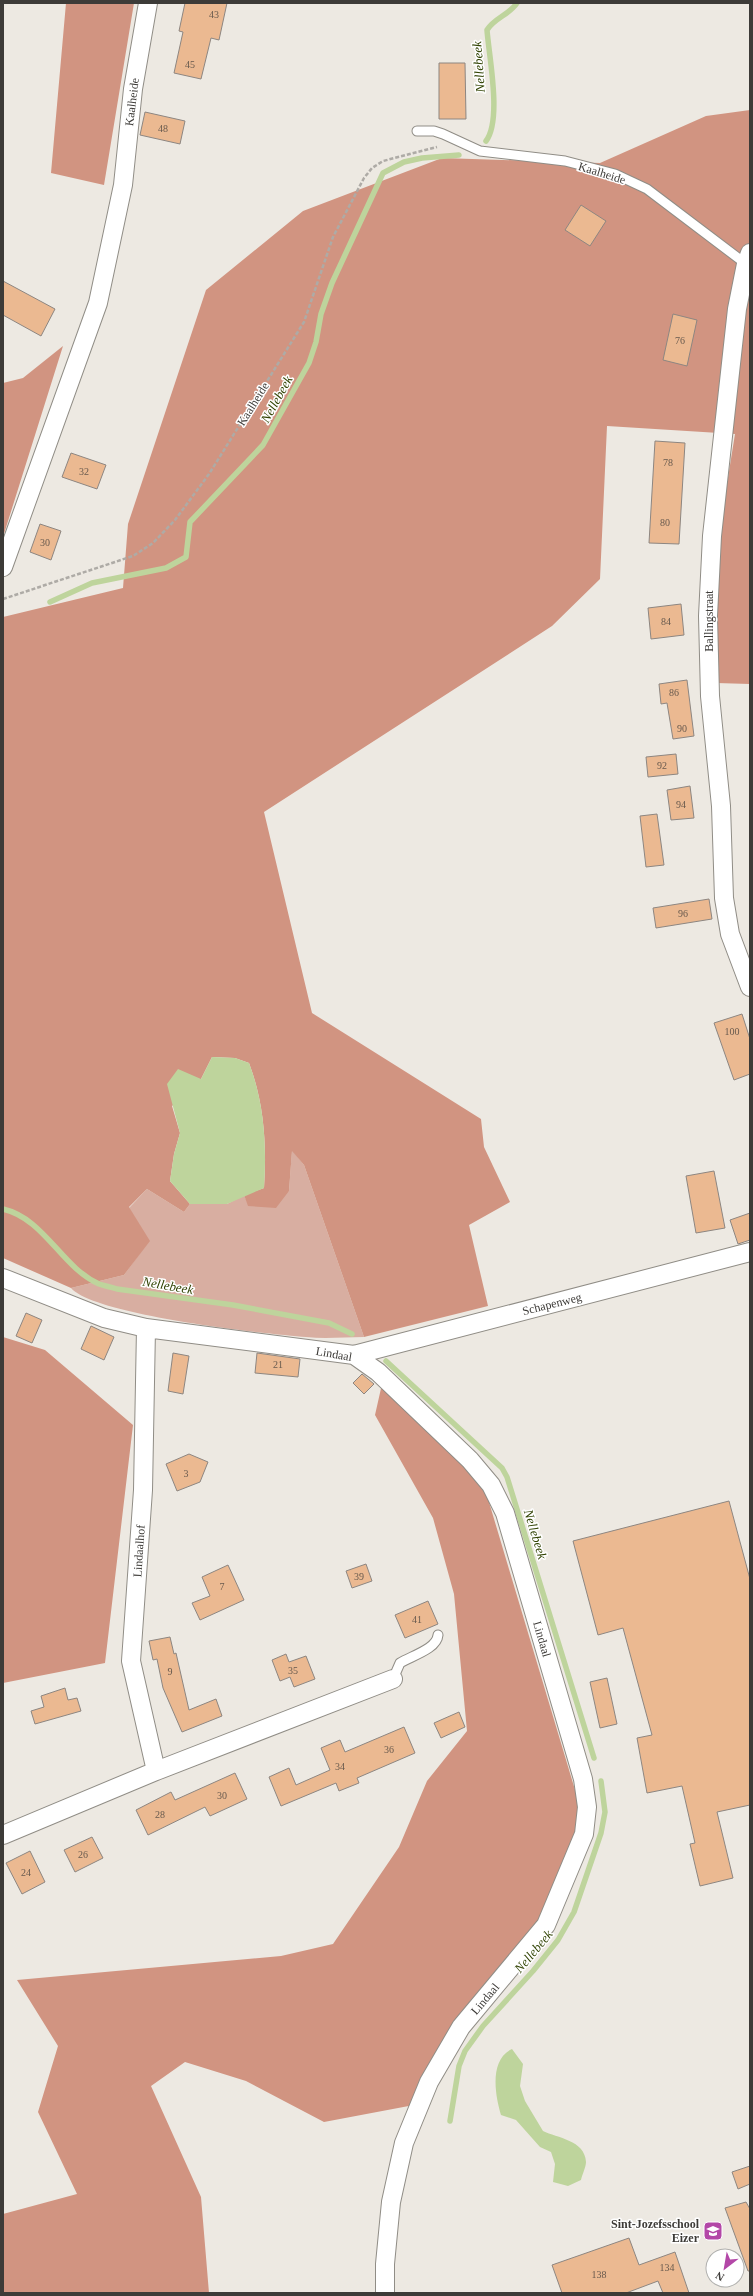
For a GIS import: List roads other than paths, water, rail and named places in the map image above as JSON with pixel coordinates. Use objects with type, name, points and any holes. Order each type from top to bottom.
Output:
[{"type":"street","name":"Kaalheide","points":[[3,567],[98,303],[123,185],[133,89],[148,3]]},
{"type":"street","name":"Ballingstraat","points":[[748,259],[737,309],[712,536],[708,616],[710,696],[721,806],[724,898],[730,934],[750,987]]},
{"type":"street","name":"Schapenweg","points":[[354,1355],[750,1252]]},
{"type":"street","name":"Lindaal","points":[[3,1278],[104,1318],[146,1328],[354,1355],[384,1378],[470,1460],[491,1485],[505,1513],[583,1779],[587,1807],[584,1834],[546,1925],[461,2027],[426,2089],[404,2143],[391,2202],[385,2264],[385,2293]]},
{"type":"street","name":"Lindaalhof","points":[[146,1328],[143,1490],[131,1660],[156,1771]]},
{"type":"street","points":[[3,1835],[156,1771],[393,1680]]},
{"type":"lane","name":"Kaalheide","points":[[417,131],[434,131],[480,151],[565,162],[615,174],[647,189],[748,259]]},
{"type":"lane","points":[[393,1680],[400,1663],[431,1647],[438,1640],[438,1635]]},
{"type":"waterway","name":"Nellebeek","points":[[486,141],[491,131],[494,104],[487,30],[494,22],[510,11],[517,3]]},
{"type":"waterway","name":"Nellebeek","points":[[50,602],[92,583],[166,568],[186,557],[190,522],[263,445],[309,363],[316,342],[321,314],[332,283],[383,173],[404,162],[422,158],[459,155]]},
{"type":"waterway","name":"Nellebeek","points":[[3,1209],[18,1214],[30,1223],[42,1233],[74,1267],[99,1284],[117,1289],[233,1305],[329,1323],[352,1334]]},
{"type":"waterway","name":"Nellebeek","points":[[386,1361],[502,1468],[507,1477],[594,1758]]},
{"type":"waterway","name":"Nellebeek","points":[[450,2121],[459,2066],[465,2051],[483,2026],[533,1971],[558,1940],[574,1912],[601,1833],[605,1812],[601,1781]]},
{"type":"place","name":"Sint-Jozefsschool Eizer","points":[[713,2231]]}]
